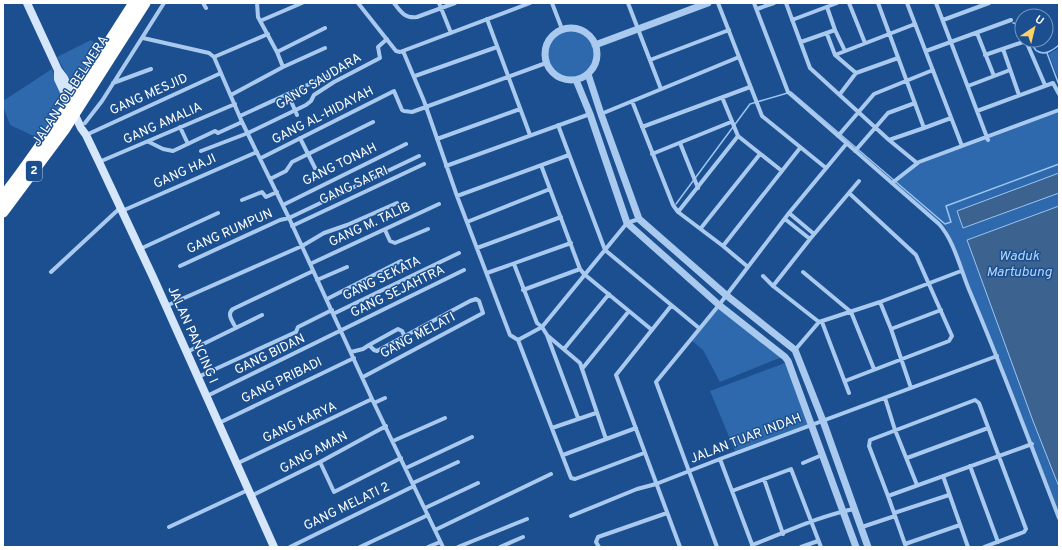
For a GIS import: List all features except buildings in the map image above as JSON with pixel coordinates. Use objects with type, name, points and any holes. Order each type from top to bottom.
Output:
[{"type":"highway","name":"JALAN TOL BELMERA","points":[[89,83],[134,3]]},
{"type":"highway","name":"JALAN TOL BELMERA","points":[[3,212],[89,83],[145,3]]},
{"type":"highway","name":"JALAN TOL BELMERA","points":[[3,197],[60,128]]},
{"type":"main road","name":"JALAN PANCING I","points":[[27,3],[58,70],[64,78],[85,123],[86,135]]},
{"type":"main road","name":"JALAN PANCING I","points":[[58,70],[58,79],[81,128],[100,162],[274,547]]},
{"type":"street","points":[[85,123],[113,84],[164,3]]},
{"type":"street","points":[[203,3],[206,8]]},
{"type":"street","points":[[256,3],[260,21],[268,34],[283,67]]},
{"type":"street","points":[[260,21],[302,3]]},
{"type":"street","points":[[358,3],[396,51],[400,52],[487,19],[519,5],[530,3]]},
{"type":"street","points":[[394,3],[405,16],[410,18],[417,17],[455,3]]},
{"type":"street","points":[[439,3],[451,33]]},
{"type":"street","points":[[552,3],[562,29]]},
{"type":"street","points":[[628,3],[661,89]]},
{"type":"street","points":[[595,45],[708,3]]},
{"type":"street","points":[[718,3],[762,116],[826,168]]},
{"type":"street","points":[[754,3],[789,93],[894,182],[944,230],[948,236],[1032,444],[1059,518]]},
{"type":"street","points":[[757,9],[774,3]]},
{"type":"street","points":[[786,3],[810,68],[889,140],[917,163]]},
{"type":"street","points":[[792,20],[837,3]]},
{"type":"street","points":[[849,3],[865,43]]},
{"type":"street","points":[[878,3],[924,128]]},
{"type":"street","points":[[907,3],[962,146]]},
{"type":"street","points":[[936,3],[987,138]]},
{"type":"street","points":[[943,20],[981,4],[989,3]]},
{"type":"street","points":[[827,7],[845,51]]},
{"type":"street","points":[[487,19],[530,135]]},
{"type":"street","points":[[926,51],[1011,20]]},
{"type":"street","points":[[835,55],[915,24]]},
{"type":"street","points":[[277,52],[325,28]]},
{"type":"street","points":[[572,28],[582,30],[590,36],[595,45],[597,55],[595,65],[588,74],[576,80],[567,80],[558,77],[551,71],[546,63],[545,53],[547,43],[553,35],[562,29],[572,28]]},
{"type":"street","points":[[650,60],[729,30]]},
{"type":"street","points":[[801,42],[836,30]]},
{"type":"street","points":[[977,33],[994,76]]},
{"type":"street","points":[[214,57],[268,34]]},
{"type":"street","points":[[827,34],[835,55],[856,74]]},
{"type":"street","points":[[143,38],[209,53],[214,57],[242,122],[283,204],[373,401],[443,547]]},
{"type":"street","name":"GANG SAUDARA","points":[[201,151],[296,113],[310,101],[314,95],[334,82],[380,58],[378,47],[387,39]]},
{"type":"street","points":[[985,55],[1026,41],[1045,85]]},
{"type":"street","points":[[414,76],[497,46]]},
{"type":"street","points":[[231,95],[283,67],[325,48]]},
{"type":"street","points":[[1003,49],[1019,95]]},
{"type":"street","points":[[403,51],[426,107],[466,222],[510,335],[518,340],[571,478],[575,480],[644,453]]},
{"type":"street","points":[[601,114],[739,57]]},
{"type":"street","points":[[840,94],[856,74],[898,58]]},
{"type":"street","points":[[426,107],[546,63]]},
{"type":"street","points":[[113,84],[151,69]]},
{"type":"street","points":[[839,134],[874,94],[933,70]]},
{"type":"street","points":[[968,86],[1010,70]]},
{"type":"street","name":"GANG MESJID","points":[[86,135],[221,73]]},
{"type":"street","points":[[588,74],[639,219],[726,295],[795,350],[823,421],[868,547]]},
{"type":"street","points":[[240,116],[327,76]]},
{"type":"street","points":[[576,80],[590,114],[627,223],[719,305],[785,357],[790,366],[856,547]]},
{"type":"street","points":[[977,111],[1054,83],[1059,94]]},
{"type":"street","points":[[642,127],[750,86]]},
{"type":"street","name":"GANG AL-HIDAYAH","points":[[261,158],[394,92],[400,107],[404,111],[412,112],[426,107]]},
{"type":"street","points":[[288,94],[296,113]]},
{"type":"street","points":[[722,97],[732,125],[738,136],[782,171]]},
{"type":"street","points":[[632,101],[673,205],[678,212],[701,228],[748,267]]},
{"type":"street","points":[[856,149],[888,113],[915,103]]},
{"type":"street","name":"GANG AMALIA","points":[[100,162],[235,104]]},
{"type":"street","points":[[437,139],[520,109]]},
{"type":"street","points":[[894,182],[917,163],[1059,110]]},
{"type":"street","points":[[446,166],[590,114]]},
{"type":"street","points":[[889,140],[951,118]]},
{"type":"street","points":[[149,142],[169,151],[173,151],[215,131],[218,133],[242,122]]},
{"type":"street","points":[[270,179],[286,170],[292,162],[373,122]]},
{"type":"street","points":[[558,125],[605,250],[699,328]]},
{"type":"street","points":[[652,154],[732,125]]},
{"type":"street","points":[[180,127],[188,144]]},
{"type":"street","points":[[678,212],[738,136]]},
{"type":"street","points":[[300,138],[315,168]]},
{"type":"street","points":[[680,143],[698,188]]},
{"type":"street","points":[[717,547],[656,384],[657,379],[719,305],[785,218],[847,143]]},
{"type":"street","name":"GANG TONAH","points":[[283,204],[406,144]]},
{"type":"street","points":[[723,246],[800,148]]},
{"type":"street","name":"GANG HAJI","points":[[51,272],[121,210],[258,152]]},
{"type":"street","points":[[701,228],[760,154]]},
{"type":"street","points":[[457,196],[569,155]]},
{"type":"street","name":"GANG RUMPUN","points":[[180,266],[280,220],[289,218],[419,156]]},
{"type":"street","name":"GANG SAFRI","points":[[292,226],[424,164]]},
{"type":"street","points":[[541,165],[580,269],[584,274],[652,330]]},
{"type":"street","points":[[773,286],[814,234],[859,181]]},
{"type":"street","points":[[466,222],[550,189]]},
{"type":"street","points":[[242,200],[262,192],[266,197],[277,192]]},
{"type":"street","points":[[845,381],[952,339],[930,283],[916,254],[849,193]]},
{"type":"street","points":[[166,307],[302,246],[324,233],[348,225],[397,203]]},
{"type":"street","name":"GANG M. TALIB","points":[[310,264],[439,204]]},
{"type":"street","points":[[140,249],[218,213]]},
{"type":"street","points":[[789,214],[814,234]]},
{"type":"street","points":[[477,248],[561,217]]},
{"type":"street","points":[[785,218],[810,239]]},
{"type":"street","points":[[518,340],[542,327],[627,223],[639,219]]},
{"type":"street","points":[[385,230],[390,241],[395,243],[428,229]]},
{"type":"street","points":[[487,273],[571,242]]},
{"type":"street","name":"GANG SEKATA","points":[[198,378],[296,332],[298,327],[460,253]]},
{"type":"street","points":[[327,299],[402,261]]},
{"type":"street","points":[[514,264],[537,323],[542,327],[547,335],[578,418]]},
{"type":"street","points":[[318,280],[347,267]]},
{"type":"street","points":[[523,290],[580,269]]},
{"type":"street","name":"GANG SEJAHTRA","points":[[341,331],[464,270]]},
{"type":"street","points":[[236,328],[229,313],[233,309],[313,271]]},
{"type":"street","points":[[795,350],[820,322],[880,302],[925,283],[930,283],[961,271]]},
{"type":"street","points":[[803,272],[851,312],[874,369]]},
{"type":"street","points":[[763,276],[773,286],[820,322],[849,393]]},
{"type":"street","points":[[564,349],[609,294]]},
{"type":"street","name":"GANG MELATI","points":[[363,377],[483,313],[479,301],[476,299],[405,337]]},
{"type":"street","points":[[880,302],[911,388]]},
{"type":"street","points":[[671,306],[616,376],[680,547]]},
{"type":"street","points":[[891,329],[941,310]]},
{"type":"street","points":[[582,369],[629,311]]},
{"type":"street","points":[[187,352],[262,315]]},
{"type":"street","points":[[351,352],[363,349],[369,344],[398,329],[402,331],[405,337],[377,351],[374,350],[369,344]]},
{"type":"street","name":"GANG BIDAN","points":[[207,396],[341,331]]},
{"type":"street","points":[[547,335],[578,361],[606,439]]},
{"type":"street","name":"JALAN TUAR INDAH","points":[[570,516],[637,489],[656,484],[997,356]]},
{"type":"street","name":"GANG PRIBADI","points":[[219,423],[354,358]]},
{"type":"street","name":"GANG KARYA","points":[[236,464],[349,411],[373,401],[385,398]]},
{"type":"street","points":[[885,398],[895,430],[917,485]]},
{"type":"street","points":[[960,525],[905,546],[888,496],[868,446],[870,440],[975,400],[979,403],[1026,529],[1024,532],[984,547]]},
{"type":"street","points":[[552,428],[596,412]]},
{"type":"street","points":[[393,441],[445,418]]},
{"type":"street","name":"GANG AMAN","points":[[169,527],[320,462],[386,426]]},
{"type":"street","points":[[563,455],[636,428]]},
{"type":"street","points":[[907,458],[988,428]]},
{"type":"street","points":[[406,468],[472,438]]},
{"type":"street","points":[[888,496],[1032,444]]},
{"type":"street","points":[[803,463],[822,455]]},
{"type":"street","points":[[320,462],[334,492],[400,458]]},
{"type":"street","points":[[720,459],[753,546],[811,522],[843,511],[854,509]]},
{"type":"street","name":"GANG MELATI 2","points":[[290,547],[458,462]]},
{"type":"street","points":[[970,466],[998,542]]},
{"type":"street","points":[[732,491],[791,469],[821,547]]},
{"type":"street","points":[[435,530],[551,474]]},
{"type":"street","points":[[943,476],[968,547]]},
{"type":"street","points":[[764,479],[783,534]]},
{"type":"street","points":[[425,508],[478,483]]},
{"type":"street","points":[[862,528],[950,495]]},
{"type":"street","points":[[599,547],[596,542],[598,537],[667,513]]},
{"type":"street","points":[[360,547],[428,516]]},
{"type":"street","points":[[458,547],[528,519]]},
{"type":"street","points":[[500,547],[523,537]]},
{"type":"street","points":[[801,547],[818,540]]},
{"type":"street","points":[[428,547],[440,542]]},
{"type":"shaded area","points":[[571,28],[581,30],[589,36],[595,44],[597,54],[595,64],[589,72],[581,78],[571,80],[561,78],[553,72],[547,64],[545,54],[547,44],[553,36],[561,30]]},
{"type":"shaded area","points":[[91,40],[101,48],[74,88],[57,57]]},
{"type":"shaded area","points":[[1059,48],[1059,81],[1049,54]]},
{"type":"shaded area","points":[[52,69],[64,103],[44,141],[10,125],[3,106],[3,101]]},
{"type":"shaded area","points":[[1059,110],[1059,206],[967,240],[1059,489],[1059,515],[946,228],[892,181],[915,162]]},
{"type":"shaded area","points":[[720,307],[782,357],[720,382],[703,350],[691,340]]},
{"type":"shaded area","points":[[785,363],[809,424],[735,451],[710,391]]},
{"type":"water","points":[[1059,173],[1059,193],[963,228],[957,211]]},
{"type":"water","name":"Waduk Martubung","points":[[1059,206],[1059,487],[1033,421],[967,240]]},
{"type":"waterway","points":[[1035,48],[1040,52],[1046,53],[1059,45]]},
{"type":"waterway","points":[[1047,53],[1059,85]]},
{"type":"waterway","points":[[676,204],[750,104],[791,92],[945,224],[951,222],[946,206],[1059,164]]}]
